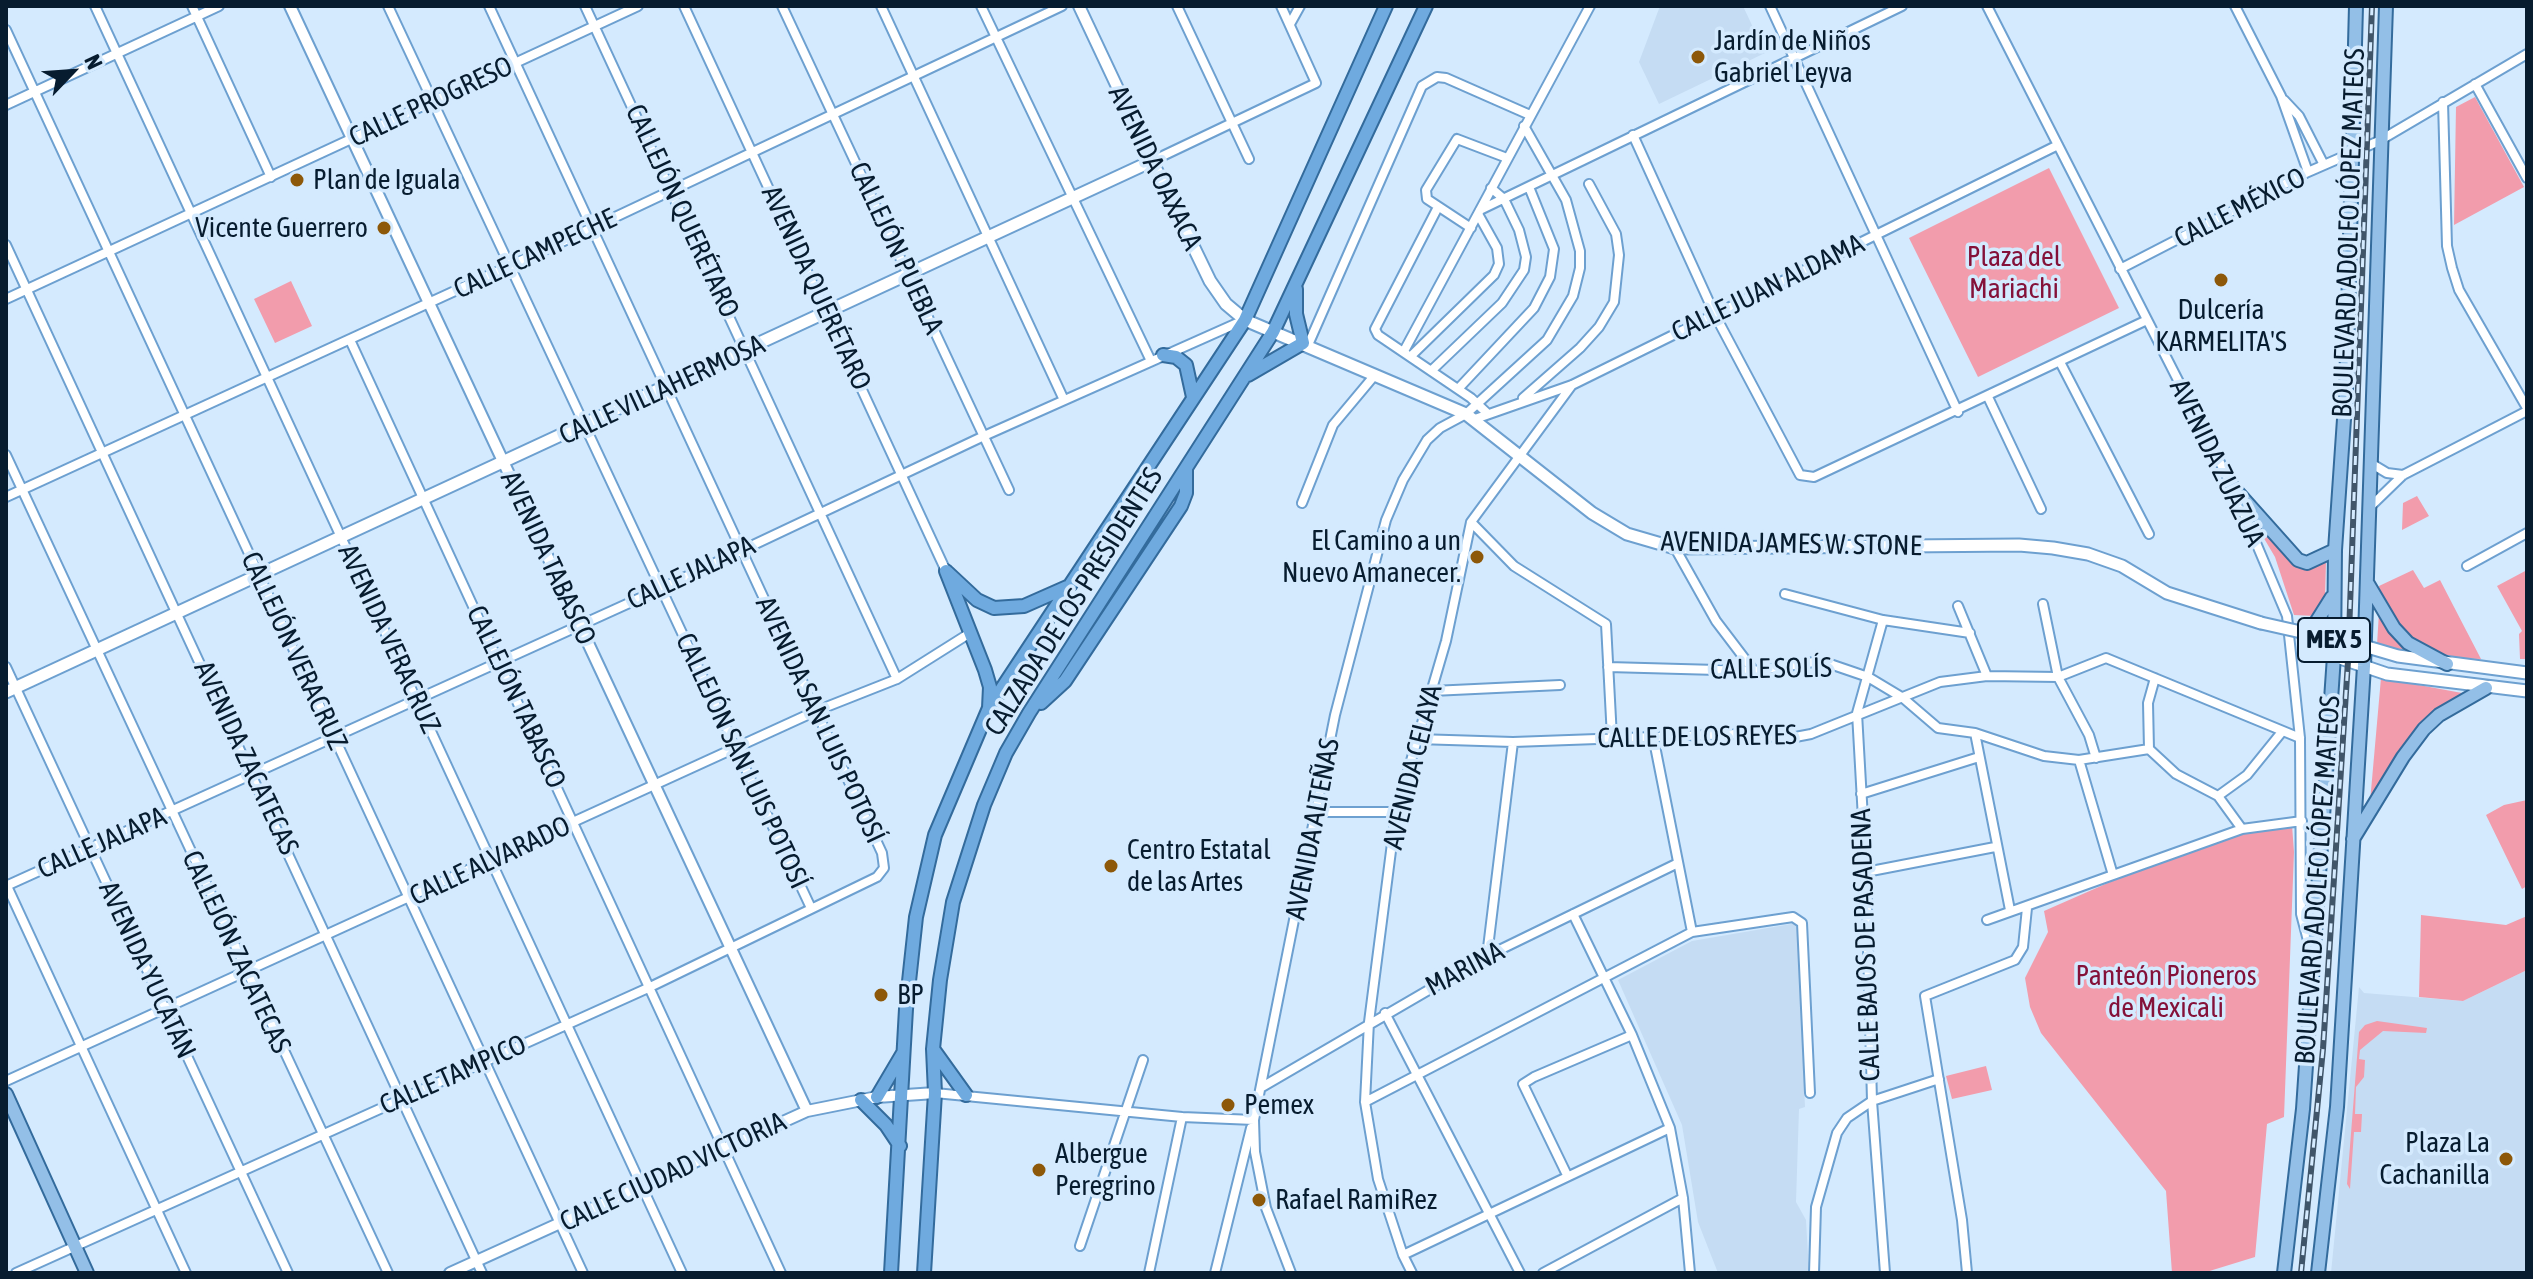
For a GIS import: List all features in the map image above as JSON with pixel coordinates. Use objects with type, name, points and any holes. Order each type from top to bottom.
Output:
[{"type":"highway","name":"CALZADA DE LOS PRESIDENTES","points":[[891,1273],[916,917],[935,835],[989,708],[1245,320],[1386,6]]},
{"type":"highway","name":"CALZADA DE LOS PRESIDENTES","points":[[924,1273],[935,1093],[933,1049],[953,902],[984,805],[1006,753],[1029,713],[1273,332],[1426,6]]},
{"type":"highway","points":[[1245,377],[1305,344],[1296,314],[1296,286]]},
{"type":"highway","points":[[1157,358],[1176,357],[1186,365],[1193,397]]},
{"type":"highway","points":[[946,571],[977,600],[994,608],[1024,606],[1070,585]]},
{"type":"highway","points":[[946,571],[990,687],[989,708]]},
{"type":"highway","points":[[933,1049],[966,1095]]},
{"type":"highway","points":[[877,1097],[905,1050]]},
{"type":"highway","points":[[861,1100],[886,1125],[900,1147]]},
{"type":"main road","name":"BOULEVARD ADOLFO LÓPEZ MATEOS","points":[[2284,1273],[2303,1109],[2334,656],[2335,550],[2346,390],[2356,6]]},
{"type":"main road","name":"BOULEVARD ADOLFO LÓPEZ MATEOS","points":[[2318,1273],[2337,1107],[2364,666],[2371,506],[2379,141],[2386,6]]},
{"type":"main road","name":"CALLE VILLAHERMOSA","points":[[11,690],[1152,161]]},
{"type":"main road","name":"AVENIDA OAXACA","points":[[1152,161],[1210,281],[1226,304],[1245,320]]},
{"type":"main road","name":"AVENIDA JAMES W. STONE","points":[[1245,320],[1470,416],[1592,513],[1627,534],[1675,548],[2019,545],[2053,548],[2088,554],[2122,566],[2167,593],[2261,623],[2447,664],[2527,673]]},
{"type":"main road","points":[[2232,486],[2298,560],[2307,563],[2335,550]]},
{"type":"main road","points":[[2368,584],[2394,628],[2408,643],[2447,664]]},
{"type":"main road","points":[[2305,632],[2326,612],[2334,590]]},
{"type":"main road","name":"AVENIDA JAMES W. STONE","points":[[2305,632],[2334,656],[2387,674],[2527,691]]},
{"type":"main road","points":[[2352,842],[2403,757],[2424,729],[2439,715],[2486,688]]},
{"type":"main road","points":[[6,1094],[87,1273]]},
{"type":"street","name":"AVENIDA VERACRUZ","points":[[95,6],[682,1273]]},
{"type":"street","points":[[192,6],[271,177]]},
{"type":"street","points":[[6,105],[219,6]]},
{"type":"street","name":"AVENIDA TABASCO","points":[[290,6],[807,1111]]},
{"type":"street","name":"CALLEJÓN SAN LUIS POTOSÍ","points":[[388,6],[811,908]]},
{"type":"street","name":"AVENIDA SAN LUIS POTOSÍ","points":[[489,6],[882,853],[884,868]]},
{"type":"street","name":"CALLEJÓN QUERÉTARO","points":[[585,6],[897,679]]},
{"type":"street","name":"CALLE PROGRESO","points":[[6,299],[638,6]]},
{"type":"street","name":"AVENIDA QUERÉTARO","points":[[684,6],[946,571]]},
{"type":"street","name":"CALLEJÓN PUEBLA","points":[[782,6],[1009,490]]},
{"type":"street","points":[[881,6],[1064,400]]},
{"type":"street","points":[[981,6],[1070,199],[1157,358]]},
{"type":"street","name":"CALLE CAMPECHE","points":[[6,497],[592,228],[1062,6]]},
{"type":"street","name":"AVENIDA OAXACA","points":[[1079,6],[1152,161]]},
{"type":"street","points":[[1177,6],[1249,159]]},
{"type":"street","points":[[1281,6],[1290,24]]},
{"type":"street","points":[[1290,24],[1300,6]]},
{"type":"street","points":[[1408,353],[1491,188],[1590,6]]},
{"type":"street","points":[[1770,6],[1958,412]]},
{"type":"street","points":[[1479,212],[1902,6]]},
{"type":"street","name":"AVENIDA ZUAZUA","points":[[1987,6],[2232,486],[2287,616],[2300,738],[2301,914],[2313,957]]},
{"type":"street","points":[[2235,6],[2281,96],[2308,172]]},
{"type":"street","name":"CALLE VILLAHERMOSA","points":[[1152,161],[1316,83],[1290,24]]},
{"type":"street","name":"CALLEJÓN VERACRUZ","points":[[6,30],[583,1273]]},
{"type":"street","name":"CALLE MÉXICO","points":[[2120,269],[2308,172],[2379,141],[2527,54]]},
{"type":"street","points":[[1305,344],[1422,86],[1437,77],[1446,78],[1530,115]]},
{"type":"street","points":[[2475,84],[2527,178]]},
{"type":"street","points":[[2281,96],[2299,116],[2324,165]]},
{"type":"street","points":[[2371,506],[2403,475],[2527,409],[2459,290],[2452,268],[2447,246],[2443,102]]},
{"type":"street","points":[[1470,416],[1478,403],[1547,340],[1573,296],[1580,251],[1566,200],[1524,126]]},
{"type":"street","points":[[1633,135],[1715,315],[1795,472],[1814,477],[1958,412],[2147,320]]},
{"type":"street","points":[[1471,228],[1425,198],[1455,140],[1507,158]]},
{"type":"street","name":"CALLE JUAN ALDAMA","points":[[1470,416],[1488,414],[1572,385],[2058,145]]},
{"type":"street","points":[[1519,402],[1580,348],[1599,327],[1614,302],[1619,255],[1616,234],[1589,184]]},
{"type":"street","points":[[1458,389],[1534,308],[1550,277],[1554,249],[1529,187]]},
{"type":"street","points":[[1431,371],[1502,303],[1520,280],[1526,257],[1504,199],[1491,188]]},
{"type":"street","points":[[1438,207],[1376,324],[1376,333],[1478,403],[1488,414]]},
{"type":"street","points":[[1408,353],[1494,275],[1499,264],[1497,248],[1479,212]]},
{"type":"street","name":"AVENIDA ZACATECAS","points":[[6,245],[482,1273]]},
{"type":"street","name":"CALLE JALAPA","points":[[6,885],[660,589],[984,436],[1245,320]]},
{"type":"street","name":"CALLEJÓN TABASCO","points":[[350,340],[781,1273]]},
{"type":"street","points":[[2060,362],[2149,534]]},
{"type":"street","points":[[1302,503],[1333,425],[1374,376]]},
{"type":"street","name":"AVENIDA CELAYA","points":[[1412,1273],[1378,1179],[1365,1102],[1369,1022],[1396,812],[1432,691],[1471,522],[1572,385]]},
{"type":"street","points":[[1988,397],[2041,509]]},
{"type":"street","name":"AVENIDA ALTEÑAS","points":[[1291,1273],[1266,1208],[1255,1152],[1254,1120],[1335,715],[1386,520],[1403,480],[1427,440],[1440,428],[1470,416]]},
{"type":"street","name":"CALLEJÓN ZACATECAS","points":[[6,455],[388,1273]]},
{"type":"street","points":[[2372,464],[2387,473],[2403,475]]},
{"type":"street","points":[[1471,522],[1514,566],[1606,624],[1612,738]]},
{"type":"street","points":[[2467,566],[2527,533]]},
{"type":"street","points":[[1675,548],[1716,621],[1754,671]]},
{"type":"street","points":[[1785,594],[1883,620],[1970,633]]},
{"type":"street","points":[[2043,604],[2058,677],[2089,735],[2096,758]]},
{"type":"street","points":[[1958,606],[1987,676]]},
{"type":"street","name":"CALLE BAJOS DE PASADENA","points":[[1883,620],[1857,713],[1866,872],[1872,1101],[1885,1273]]},
{"type":"street","name":"CALLE ALVARADO","points":[[6,1081],[816,711],[897,679],[970,633]]},
{"type":"street","name":"CALLE DE LOS REYES","points":[[1417,739],[1513,742],[1653,736],[1790,738],[1811,734],[1940,682],[1987,676],[2058,677],[2106,658],[2155,678]]},
{"type":"street","name":"CALLE SOLÍS","points":[[1608,667],[1754,671],[1814,662],[1846,668],[1868,677],[1903,698],[1938,728],[1975,733],[2044,756],[2079,760],[2149,749]]},
{"type":"street","name":"AVENIDA YUCATÁN","points":[[6,667],[11,690],[90,848],[288,1273]]},
{"type":"street","points":[[2242,829],[2218,796],[2176,774],[2149,749],[2148,703],[2155,678],[2281,733],[2300,738]]},
{"type":"street","points":[[1432,691],[1560,685]]},
{"type":"street","points":[[1975,733],[1995,847],[2010,910]]},
{"type":"street","points":[[2218,796],[2247,775],[2281,733]]},
{"type":"street","points":[[1653,736],[1676,864],[1692,932]]},
{"type":"street","points":[[1487,956],[1513,742]]},
{"type":"street","points":[[1861,794],[1979,757]]},
{"type":"street","points":[[2079,760],[2113,875]]},
{"type":"street","points":[[1318,812],[1396,812]]},
{"type":"street","points":[[1987,920],[2242,829],[2302,821]]},
{"type":"street","points":[[1866,872],[1995,847]]},
{"type":"street","name":"MARINA","points":[[1262,1087],[1487,956],[1676,864]]},
{"type":"street","name":"CALLE TAMPICO","points":[[16,1273],[648,988],[877,877],[884,868]]},
{"type":"street","points":[[6,885],[186,1273]]},
{"type":"street","points":[[1967,1273],[1962,1220],[1925,996],[2015,960],[2023,947],[2027,908]]},
{"type":"street","points":[[1573,914],[1632,1035],[1670,1128],[1683,1198],[1690,1273]]},
{"type":"street","points":[[1365,1102],[1415,1073],[1692,932],[1793,917],[1802,923],[1810,1093]]},
{"type":"street","points":[[1385,1013],[1520,1273]]},
{"type":"street","points":[[1567,1175],[1523,1084],[1632,1035]]},
{"type":"street","points":[[1080,1246],[1143,1060]]},
{"type":"street","points":[[1814,1273],[1816,1207],[1829,1150],[1847,1118],[1872,1101],[1939,1079]]},
{"type":"street","points":[[935,1093],[1182,1117],[1254,1120],[1215,1273]]},
{"type":"street","name":"CALLE CIUDAD VICTORIA","points":[[450,1273],[807,1111],[877,1097],[935,1093]]},
{"type":"street","points":[[1149,1273],[1182,1117]]},
{"type":"street","points":[[1403,1255],[1670,1128]]},
{"type":"street","points":[[1543,1273],[1683,1198]]},
{"type":"shaded area","name":"Jardín de Niños Gabriel Leyva","points":[[1660,6],[1743,6],[1765,53],[1659,104],[1639,62]]},
{"type":"shaded area","points":[[1797,923],[1805,1107],[1799,1109],[1796,1202],[1806,1220],[1809,1273],[1718,1273],[1698,1222],[1682,1125],[1618,980],[1692,941]]},
{"type":"shaded area","points":[[2527,970],[2527,1273],[2331,1273],[2359,987],[2364,993],[2463,1001]]},
{"type":"green space","points":[[2475,97],[2524,187],[2454,225],[2456,107]]},
{"type":"green space","name":"Plaza del Mariachi","points":[[2049,168],[2119,308],[1978,377],[1909,238]]},
{"type":"green space","points":[[291,281],[312,326],[275,343],[254,299]]},
{"type":"green space","points":[[2417,496],[2429,516],[2402,530],[2403,503]]},
{"type":"green space","points":[[2249,513],[2295,566],[2310,568],[2326,562],[2325,597],[2315,616],[2294,615],[2275,557]]},
{"type":"green space","points":[[2413,570],[2424,588],[2440,580],[2481,659],[2447,658],[2413,641],[2400,628],[2380,595],[2379,586]]},
{"type":"green space","points":[[2527,570],[2527,642],[2525,659],[2520,659],[2519,634],[2522,631],[2497,586]]},
{"type":"green space","points":[[2379,612],[2424,658],[2377,645]]},
{"type":"green space","points":[[2381,678],[2462,693],[2414,732],[2397,753],[2370,802]]},
{"type":"green space","points":[[2527,800],[2527,886],[2522,889],[2486,815],[2504,805]]},
{"type":"green space","name":"Panteón Pioneros de Mexicali","points":[[2292,825],[2294,852],[2284,1117],[2267,1124],[2255,1257],[2203,1273],[2172,1273],[2166,1191],[2041,1033],[2030,1007],[2025,978],[2048,932],[2044,911],[2142,868],[2242,832]]},
{"type":"green space","points":[[2421,915],[2506,925],[2527,916],[2527,970],[2463,1001],[2419,997]]},
{"type":"green space","points":[[2377,1021],[2427,1028],[2426,1033],[2383,1031],[2360,1050],[2359,1059],[2365,1060],[2364,1077],[2356,1087],[2355,1114],[2362,1114],[2361,1132],[2354,1132],[2350,1189],[2347,1184],[2359,1032],[2365,1025]]},
{"type":"green space","points":[[1986,1066],[1992,1090],[1952,1099],[1946,1076]]},
{"type":"railway","points":[[2301,1273],[2323,1049],[2348,661],[2372,6]]},
{"type":"place","name":"Jardín de Niños Gabriel Leyva","points":[[1698,57]]},
{"type":"place","name":"Plan de Iguala","points":[[297,180]]},
{"type":"place","name":"Vicente Guerrero","points":[[384,228]]},
{"type":"place","name":"Dulcería KARMELITA'S","points":[[2221,280]]},
{"type":"place","name":"El Camino a un Nuevo Amanecer.","points":[[1477,557]]},
{"type":"place","name":"Centro Estatal de las Artes","points":[[1111,866]]},
{"type":"place","name":"BP","points":[[881,995]]},
{"type":"place","name":"Pemex","points":[[1228,1105]]},
{"type":"place","name":"Plaza La Cachanilla","points":[[2506,1159]]},
{"type":"place","name":"Albergue Peregrino","points":[[1039,1170]]},
{"type":"place","name":"Rafael RamiRez","points":[[1259,1200]]}]
